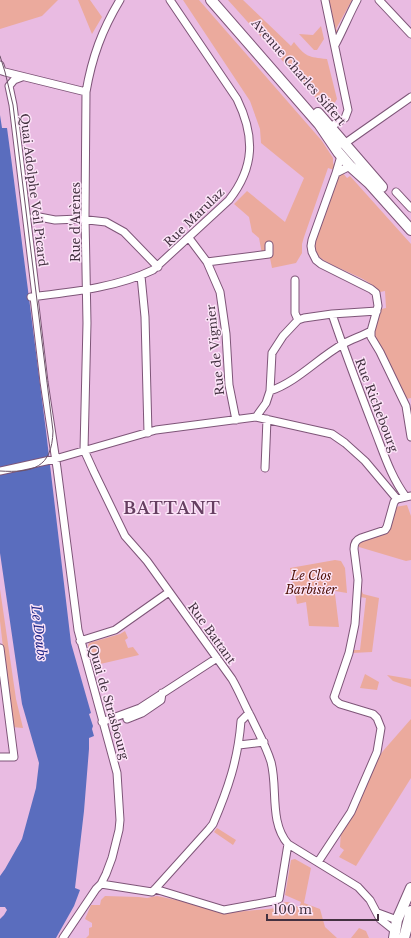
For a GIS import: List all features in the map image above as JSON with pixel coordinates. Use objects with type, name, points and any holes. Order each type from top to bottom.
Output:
[{"type":"main road","name":"Avenue Charles Siffert","points":[[210,0],[319,124],[341,156],[369,183],[411,230]]},
{"type":"main road","name":"Avenue Charles Siffert","points":[[219,0],[411,220]]},
{"type":"main road","points":[[402,934],[397,920],[411,888]]},
{"type":"main road","points":[[402,934],[411,911]]},
{"type":"street","name":"Rue d'Arènes","points":[[84,450],[87,322],[85,219],[86,92],[98,44],[109,18],[120,0]]},
{"type":"street","name":"Rue Marulaz","points":[[34,297],[86,290],[142,276],[158,267],[229,200],[238,188],[249,160],[249,136],[242,109],[237,99],[170,0]]},
{"type":"street","points":[[325,0],[348,110],[345,118],[330,127]]},
{"type":"street","points":[[335,45],[357,0]]},
{"type":"street","points":[[379,0],[411,34]]},
{"type":"street","points":[[1,68],[22,77],[86,92]]},
{"type":"street","name":"Quai Adolphe Veil Picard","points":[[22,77],[14,80],[8,86],[13,105],[52,460]]},
{"type":"street","points":[[344,144],[411,97]]},
{"type":"street","name":"Avenue Charles Siffert","points":[[319,124],[338,144],[344,144]]},
{"type":"street","points":[[341,156],[312,240],[312,252],[316,260],[321,264],[371,289],[376,293],[378,306],[371,336],[406,406],[411,437]]},
{"type":"street","points":[[336,172],[350,166]]},
{"type":"street","points":[[396,192],[411,208]]},
{"type":"street","points":[[34,216],[55,220],[85,219],[106,222],[124,232],[158,267]]},
{"type":"street","name":"Rue de Vignier","points":[[189,238],[207,262],[220,292],[226,334],[229,385],[236,420]]},
{"type":"street","points":[[207,262],[269,254],[269,245]]},
{"type":"street","points":[[142,276],[145,317],[148,432]]},
{"type":"street","points":[[295,280],[295,313],[298,320]]},
{"type":"street","points":[[256,417],[266,403],[270,391],[272,353],[283,336],[298,320],[332,314],[377,312]]},
{"type":"street","name":"Rue Richebourg","points":[[332,314],[342,345],[396,483],[409,497]]},
{"type":"street","points":[[270,391],[277,389],[342,345],[371,331]]},
{"type":"street","points":[[0,471],[52,460],[148,432],[180,426],[256,417],[332,434],[345,443],[365,461],[397,499]]},
{"type":"street","points":[[265,468],[266,419]]},
{"type":"street","name":"Rue Battant","points":[[84,450],[126,536],[147,561],[240,692],[264,742],[271,763],[279,830],[288,844]]},
{"type":"street","name":"Quai de Strasbourg","points":[[52,460],[80,641],[117,770],[120,820],[112,858],[101,884],[88,899],[63,938]]},
{"type":"street","points":[[318,862],[351,812],[377,752],[381,728],[377,718],[373,714],[340,704],[334,697],[349,653],[354,624],[358,580],[354,544],[358,539],[385,530],[394,502],[397,499],[409,497]]},
{"type":"street","points":[[80,641],[116,630],[169,592]]},
{"type":"street","points":[[0,648],[14,757],[0,757]]},
{"type":"street","points":[[102,722],[125,717],[217,658]]},
{"type":"street","points":[[101,884],[152,892],[213,824],[226,794],[239,745],[241,721],[249,713]]},
{"type":"street","points":[[239,745],[264,742]]},
{"type":"street","points":[[156,889],[224,910],[279,899],[288,844],[362,891],[370,900],[380,919],[402,934]]},
{"type":"street","points":[[378,913],[397,920]]},
{"type":"green space","points":[[0,0],[58,0],[42,16],[0,29]]},
{"type":"green space","points":[[78,0],[90,0],[102,17],[92,34]]},
{"type":"green space","points":[[183,0],[199,0],[322,141],[333,158],[335,167],[334,170],[328,168],[304,237],[302,253],[296,263],[272,268],[270,258],[263,259],[259,238],[252,232],[249,217],[234,204],[247,191],[285,222],[304,178],[261,143],[260,129],[250,101]]},
{"type":"green space","points":[[228,0],[243,0],[291,46],[294,42],[308,55],[316,58],[327,59],[337,99],[333,104],[324,107]]},
{"type":"green space","points":[[327,0],[352,0],[336,29],[339,32],[336,34],[333,32]]},
{"type":"green space","points":[[321,26],[324,39],[317,50],[314,50],[299,34],[313,35]]},
{"type":"green space","points":[[342,172],[347,178],[350,176],[411,244],[411,398],[406,399],[373,335],[381,309],[386,308],[385,291],[380,292],[366,281],[320,258],[316,253],[314,244],[339,175]]},
{"type":"green space","points":[[407,505],[411,516],[411,560],[406,561],[359,547],[358,544],[364,539],[380,536],[387,532],[395,507]]},
{"type":"green space","name":"Le Clos Barbisier","points":[[335,560],[341,561],[345,568],[347,593],[329,590],[325,592],[326,596],[335,594],[339,627],[309,626],[306,602],[297,604],[290,568]]},
{"type":"green space","points":[[0,589],[16,699],[23,728],[12,727],[0,621]]},
{"type":"green space","points":[[361,589],[363,594],[379,598],[372,652],[352,653],[354,650],[360,650],[366,598],[360,597]]},
{"type":"green space","points":[[125,631],[128,638],[125,640],[128,648],[133,647],[139,655],[96,665],[92,663],[88,646],[89,643],[120,634]]},
{"type":"green space","points":[[365,674],[379,682],[377,690],[360,688]]},
{"type":"green space","points":[[387,675],[411,679],[411,687],[393,681]]},
{"type":"green space","points":[[411,719],[411,778],[356,866],[339,857],[344,850],[340,847],[341,831],[373,766],[383,751]]},
{"type":"green space","points":[[217,828],[236,840],[233,845],[214,832]]},
{"type":"green space","points":[[295,859],[311,868],[304,903],[320,909],[325,927],[337,938],[86,938],[89,935],[89,928],[92,927],[92,923],[85,919],[91,905],[100,905],[101,900],[105,896],[147,898],[157,896],[186,902],[225,913],[278,908],[286,902],[299,908],[301,902],[285,895],[291,860]]},
{"type":"green space","points":[[359,928],[366,931],[369,938],[351,938]]},
{"type":"water","name":"Le Doubs","points":[[0,115],[2,128],[7,128],[12,165],[71,643],[91,713],[89,714],[93,726],[92,729],[94,736],[89,738],[84,811],[75,888],[80,890],[74,906],[56,938],[0,938],[0,919],[7,910],[5,907],[0,907],[0,876],[22,839],[36,788],[39,763],[22,704],[0,553]]},
{"type":"tram line","points":[[0,56],[13,105],[53,431],[49,453],[38,466],[22,471],[0,471]]},
{"type":"district","name":"BATTANT","points":[[172,508]]}]
